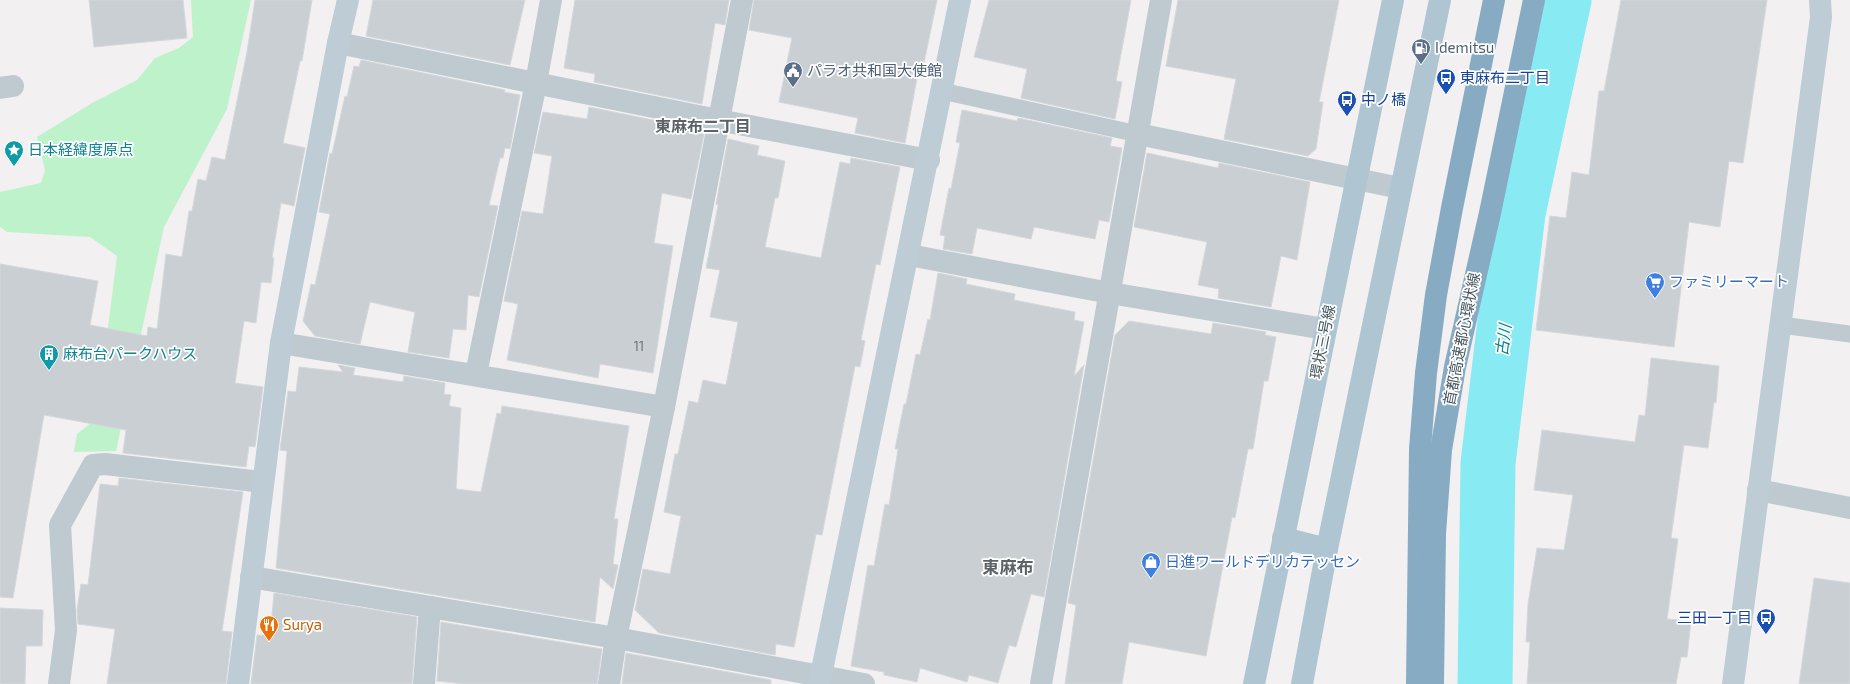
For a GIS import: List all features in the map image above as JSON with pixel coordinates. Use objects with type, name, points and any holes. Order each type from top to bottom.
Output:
[{"type":"highway","name":"首都高速都心環状線","points":[[1427,534],[1420,449],[1436,295],[1494,0]]},
{"type":"highway","name":"首都高速都心環状線","points":[[1417,684],[1427,534],[1455,367],[1534,0]]},
{"type":"highway","points":[[1516,88],[1542,0]]},
{"type":"highway","points":[[1420,684],[1427,534]]},
{"type":"highway","points":[[1427,534],[1434,684]]},
{"type":"main road","name":"環状三号線","points":[[1254,684],[1393,0]]},
{"type":"main road","points":[[1302,684],[1327,549],[1400,188],[1440,0]]},
{"type":"main road","points":[[1283,538],[1327,549]]},
{"type":"street","points":[[238,684],[281,343],[338,43],[348,0]]},
{"type":"street","points":[[476,374],[536,83],[551,0]]},
{"type":"street","points":[[609,684],[616,638],[664,407],[742,0]]},
{"type":"street","points":[[819,679],[929,160],[960,0]]},
{"type":"street","points":[[1041,684],[1161,0]]},
{"type":"street","points":[[1733,684],[1821,17],[1820,0]]},
{"type":"street","points":[[338,43],[718,120],[929,160]]},
{"type":"street","points":[[1138,134],[1400,188]]},
{"type":"street","points":[[909,255],[1110,293],[1325,329]]},
{"type":"street","points":[[281,343],[476,374],[664,407]]},
{"type":"street","points":[[59,684],[66,630],[60,525],[93,465],[105,464],[263,482]]},
{"type":"street","points":[[1758,490],[1850,508]]},
{"type":"street","points":[[251,577],[616,638],[819,679],[864,684]]},
{"type":"street","points":[[424,684],[430,607]]},
{"type":"lane","points":[[942,91],[1138,134]]},
{"type":"lane","points":[[1781,325],[1850,334]]},
{"type":"green space","points":[[191,0],[251,0],[227,109],[164,227],[116,451],[74,452],[77,434],[100,416],[99,398],[117,256],[90,237],[7,232],[0,227],[0,192],[41,183],[45,170],[37,137],[92,103],[137,80],[155,58],[179,48],[193,37]]},
{"type":"building","points":[[89,0],[183,0],[187,38],[94,47]]},
{"type":"building","points":[[255,0],[312,0],[302,61],[300,61],[283,143],[305,148],[294,206],[281,203],[272,258],[274,258],[271,283],[261,282],[256,323],[244,321],[235,383],[263,387],[255,447],[249,446],[246,467],[123,453],[126,430],[44,415],[13,598],[0,597],[0,264],[98,281],[90,325],[147,336],[148,327],[157,329],[166,254],[182,257],[189,211],[192,211],[198,179],[206,181],[212,157],[225,160],[247,52]]},
{"type":"building","points":[[373,0],[525,0],[510,65],[366,36]]},
{"type":"building","points":[[575,0],[729,0],[725,25],[715,23],[702,104],[594,82],[595,74],[564,68]]},
{"type":"building","points":[[754,0],[937,0],[924,63],[920,62],[905,143],[855,133],[858,118],[779,102],[792,38],[749,30]]},
{"type":"building","points":[[989,0],[1131,0],[1116,81],[1122,82],[1115,119],[1021,98],[1027,69],[974,57]]},
{"type":"building","points":[[1178,0],[1339,0],[1319,102],[1323,102],[1316,149],[1308,156],[1224,139],[1236,79],[1166,66]]},
{"type":"building","points":[[1621,0],[1767,0],[1743,163],[1729,161],[1720,227],[1689,222],[1674,347],[1536,330],[1550,216],[1566,218],[1572,172],[1589,175],[1599,91],[1604,91]]},
{"type":"building","points":[[361,60],[505,90],[504,92],[520,95],[510,149],[505,148],[503,158],[500,158],[489,205],[498,206],[479,297],[468,295],[466,330],[453,329],[449,358],[408,352],[415,312],[370,302],[360,344],[315,336],[303,321],[311,284],[315,285],[330,214],[319,212],[330,153],[332,154],[345,96],[347,97],[354,66],[359,67]]},
{"type":"building","points":[[589,107],[697,129],[697,132],[704,134],[691,199],[662,193],[654,243],[673,246],[653,373],[600,364],[598,378],[507,360],[518,304],[504,301],[522,211],[543,214],[552,156],[534,153],[543,112],[587,119]]},
{"type":"building","points":[[962,110],[1017,121],[1018,118],[1112,138],[1110,146],[1122,148],[1109,222],[1099,220],[1095,239],[1034,227],[1031,239],[977,228],[972,254],[943,249],[945,236],[940,235],[960,143],[956,142]]},
{"type":"building","points":[[728,139],[759,146],[757,155],[785,161],[778,198],[775,198],[765,247],[821,258],[840,162],[850,164],[851,158],[900,167],[880,265],[876,264],[861,340],[865,341],[860,367],[855,366],[822,535],[816,534],[794,647],[776,644],[775,655],[659,633],[635,610],[643,569],[670,574],[681,516],[664,512],[675,454],[678,454],[689,401],[698,403],[703,380],[726,385],[738,322],[710,317],[720,270],[706,268],[718,205],[716,204]]},
{"type":"building","points":[[1147,153],[1218,168],[1219,163],[1310,182],[1297,260],[1281,256],[1271,307],[1218,298],[1219,289],[1198,285],[1207,242],[1134,227]]},
{"type":"building","points":[[938,273],[967,279],[966,284],[1015,294],[1014,300],[1075,312],[1074,320],[1084,322],[1074,376],[1084,365],[1044,597],[1031,594],[1016,647],[1009,645],[998,683],[969,675],[967,682],[920,668],[917,682],[884,675],[884,672],[851,666],[868,565],[874,566],[885,504],[889,505],[898,449],[895,449],[904,404],[906,404],[916,354],[920,355],[928,319],[930,320]]},
{"type":"building","points":[[1129,321],[1211,334],[1213,323],[1266,332],[1265,335],[1276,337],[1268,381],[1264,381],[1253,449],[1248,449],[1235,518],[1232,517],[1206,656],[1129,642],[1122,684],[1065,684],[1076,605],[1068,603],[1115,335]]},
{"type":"building","points":[[1651,358],[1719,366],[1716,403],[1714,402],[1708,448],[1684,445],[1671,538],[1678,539],[1667,619],[1691,621],[1687,657],[1681,657],[1676,684],[1527,684],[1530,642],[1526,642],[1528,604],[1537,548],[1564,550],[1573,495],[1534,490],[1542,430],[1635,442],[1639,415],[1645,416]]},
{"type":"building","points":[[338,365],[355,368],[353,375],[403,382],[404,376],[445,383],[444,394],[451,395],[449,406],[461,408],[456,489],[481,492],[497,413],[501,414],[502,406],[629,426],[614,519],[618,519],[613,564],[618,565],[613,589],[600,577],[595,622],[276,568],[287,451],[280,450],[288,391],[296,392],[299,367],[343,372]]},
{"type":"building","points":[[119,478],[243,492],[222,631],[232,632],[226,684],[107,684],[115,629],[78,624],[77,610],[81,584],[88,585],[100,484],[118,486]]},
{"type":"building","points":[[1814,578],[1850,583],[1850,684],[1799,684]]},
{"type":"building","points":[[274,593],[417,617],[412,684],[251,684],[257,635],[270,636]]},
{"type":"building","points":[[0,608],[43,610],[42,646],[26,646],[25,684],[0,684]]},
{"type":"building","points":[[441,622],[602,649],[597,684],[464,684],[437,681]]},
{"type":"building","points":[[626,653],[771,680],[771,684],[622,684]]},
{"type":"waterway","name":"古川","points":[[1485,684],[1488,463],[1518,213],[1564,0]]},
{"type":"place","name":"Idemitsu","points":[[1421,65]]},
{"type":"place","name":"パラオ共和国大使館","points":[[793,88]]},
{"type":"place","name":"東麻布二丁目","points":[[1446,95]]},
{"type":"place","name":"中ノ橋","points":[[1347,117]]},
{"type":"place","name":"日本経緯度原点","points":[[14,167]]},
{"type":"place","name":"ファミリーマート","points":[[1655,299]]},
{"type":"place","name":"麻布台パークハウス","points":[[49,371]]},
{"type":"place","name":"日進ワールドデリカテッセン","points":[[1151,579]]},
{"type":"place","name":"三田一丁目","points":[[1766,635]]},
{"type":"place","name":"Surya","points":[[269,642]]},
{"type":"district","name":"東麻布二丁目","points":[[703,126]]},
{"type":"district","name":"東麻布","points":[[1008,567]]}]
